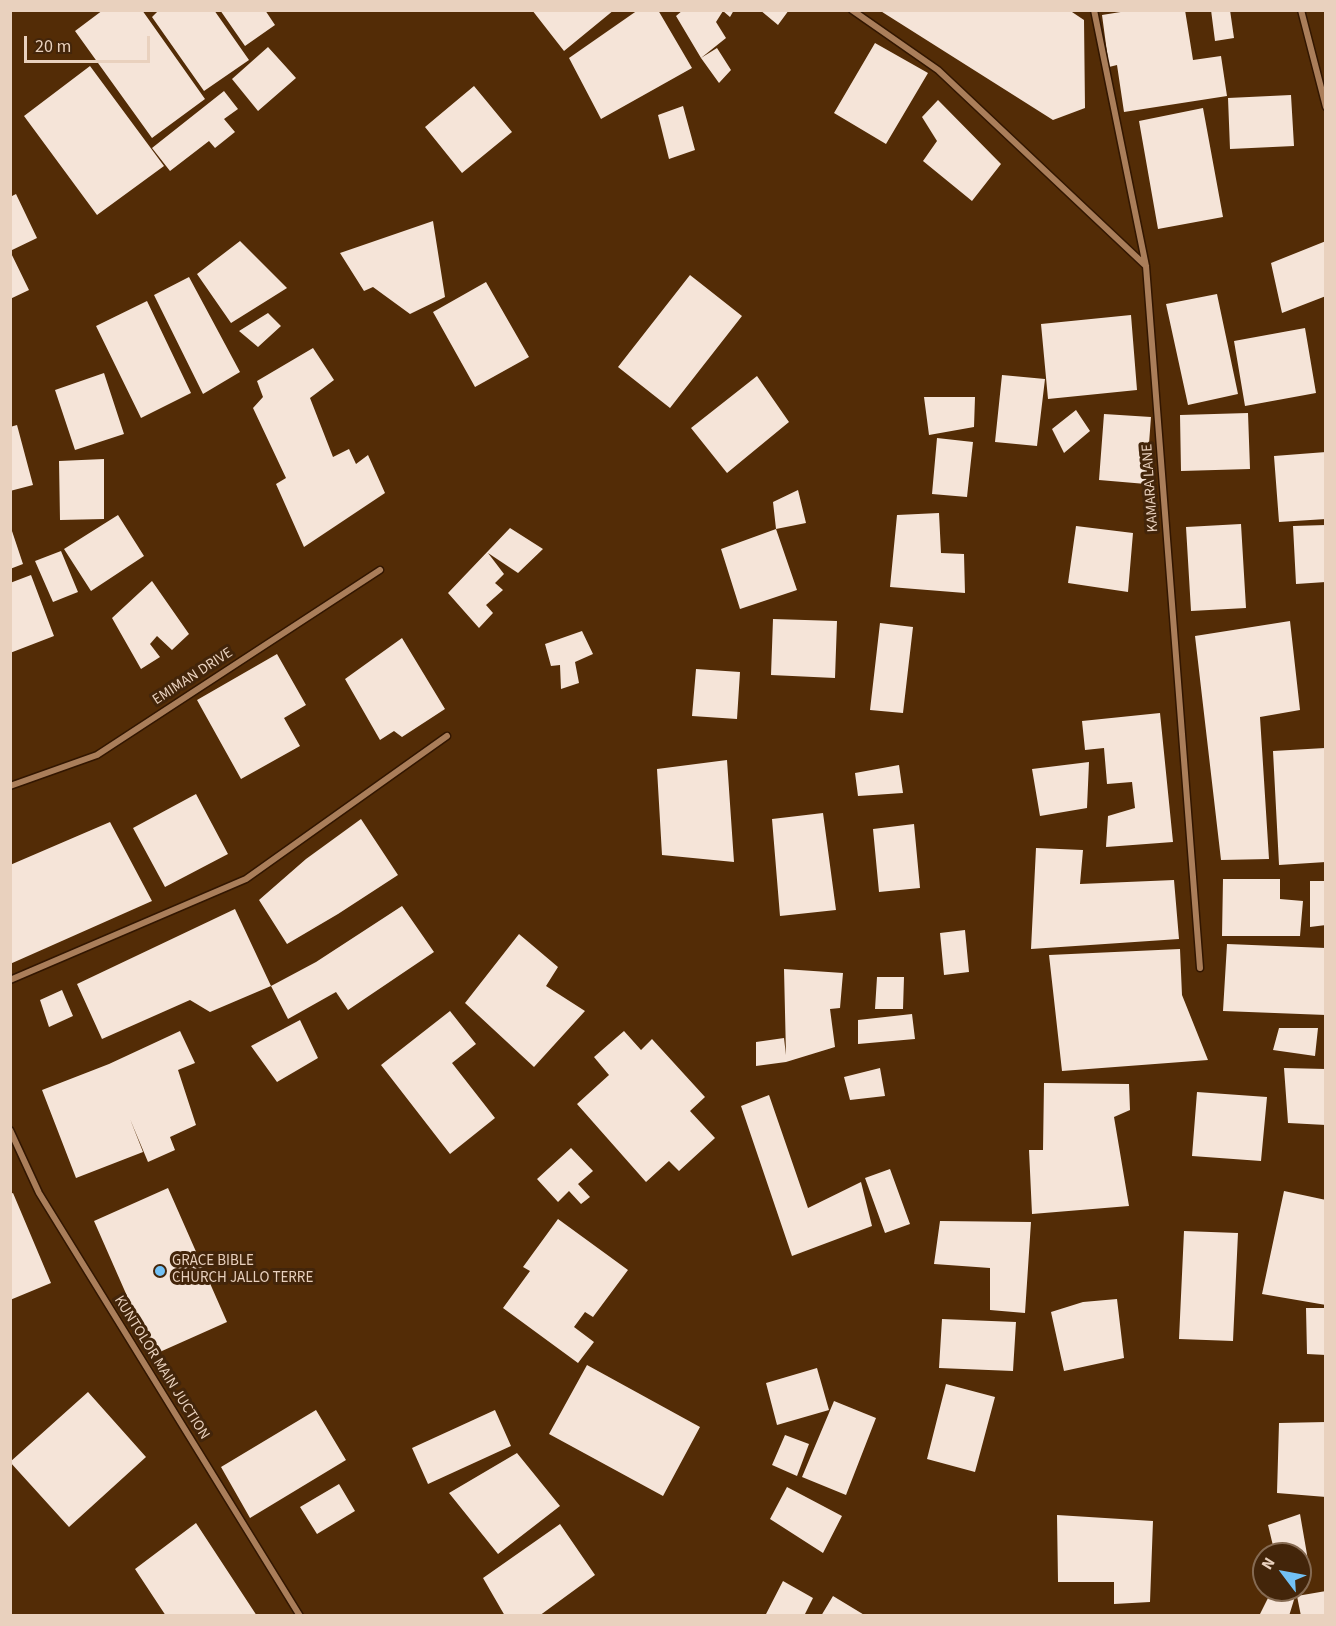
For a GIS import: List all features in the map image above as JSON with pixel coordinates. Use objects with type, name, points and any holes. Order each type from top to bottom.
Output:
[{"type":"street","points":[[852,10],[938,70],[1146,266]]},
{"type":"street","name":"KAMARA LANE","points":[[1094,10],[1146,266],[1200,968]]},
{"type":"street","points":[[1301,10],[1326,107]]},
{"type":"street","name":"EMIMAN DRIVE","points":[[10,786],[97,755],[380,570]]},
{"type":"street","points":[[10,980],[246,879],[447,736]]},
{"type":"street","name":"KUNTOLOR MAIN JUCTION","points":[[10,1130],[39,1193],[300,1616]]},
{"type":"building","points":[[103,10],[142,10],[205,99],[152,138],[75,31]]},
{"type":"building","points":[[159,10],[214,10],[249,60],[204,91],[152,17]]},
{"type":"building","points":[[220,10],[265,10],[275,25],[245,46]]},
{"type":"building","points":[[532,10],[614,10],[564,51]]},
{"type":"building","points":[[638,10],[658,10],[692,68],[601,119],[569,58]]},
{"type":"building","points":[[683,10],[734,10],[730,17],[723,11],[716,22],[726,38],[701,58],[676,16]]},
{"type":"building","points":[[760,10],[789,10],[778,25]]},
{"type":"building","points":[[879,10],[1069,10],[1084,20],[1085,108],[1053,120]]},
{"type":"building","points":[[1133,10],[1185,10],[1193,60],[1221,56],[1227,96],[1124,112],[1117,65],[1109,67],[1102,15]]},
{"type":"building","points":[[1211,10],[1230,10],[1234,38],[1215,41]]},
{"type":"building","points":[[875,43],[928,73],[886,144],[834,113]]},
{"type":"building","points":[[268,47],[296,78],[258,111],[232,79]]},
{"type":"building","points":[[717,48],[731,70],[719,83],[701,58]]},
{"type":"building","points":[[90,66],[164,166],[97,215],[24,116]]},
{"type":"building","points":[[474,86],[512,132],[462,173],[425,127]]},
{"type":"building","points":[[224,91],[238,109],[224,119],[235,132],[215,148],[209,141],[170,171],[152,148]]},
{"type":"building","points":[[1291,95],[1294,146],[1230,149],[1228,98]]},
{"type":"building","points":[[938,100],[1001,164],[972,201],[923,161],[937,141],[922,117]]},
{"type":"building","points":[[683,106],[695,150],[669,159],[658,115]]},
{"type":"building","points":[[1203,108],[1223,217],[1158,229],[1139,121]]},
{"type":"building","points":[[16,194],[37,238],[10,251],[10,197]]},
{"type":"building","points":[[433,221],[445,297],[410,314],[373,287],[364,291],[340,253]]},
{"type":"building","points":[[240,241],[287,288],[231,323],[197,274]]},
{"type":"building","points":[[1326,241],[1326,296],[1282,313],[1271,263]]},
{"type":"building","points":[[10,251],[29,290],[10,299]]},
{"type":"building","points":[[690,275],[742,316],[670,408],[618,367]]},
{"type":"building","points":[[189,277],[240,372],[203,394],[154,295]]},
{"type":"building","points":[[486,282],[529,357],[475,387],[433,312]]},
{"type":"building","points":[[1217,294],[1238,394],[1188,405],[1166,304]]},
{"type":"building","points":[[147,301],[191,393],[141,418],[96,326]]},
{"type":"building","points":[[268,313],[281,326],[258,347],[239,331]]},
{"type":"building","points":[[1131,315],[1137,390],[1048,399],[1041,324]]},
{"type":"building","points":[[1305,328],[1316,393],[1245,406],[1234,341]]},
{"type":"building","points":[[313,348],[334,380],[310,398],[333,457],[349,449],[356,464],[368,455],[385,493],[304,547],[276,484],[286,478],[253,408],[263,397],[257,381]]},
{"type":"building","points":[[104,373],[124,434],[75,450],[55,390]]},
{"type":"building","points":[[1002,375],[1045,379],[1037,446],[995,442]]},
{"type":"building","points":[[757,376],[789,422],[727,473],[691,428]]},
{"type":"building","points":[[924,397],[975,397],[974,427],[929,435]]},
{"type":"building","points":[[1076,410],[1090,431],[1064,453],[1052,429]]},
{"type":"building","points":[[1248,413],[1250,469],[1181,471],[1180,415]]},
{"type":"building","points":[[1104,414],[1151,417],[1146,484],[1099,480]]},
{"type":"building","points":[[17,425],[33,485],[10,491],[10,427]]},
{"type":"building","points":[[937,438],[973,442],[967,497],[932,494]]},
{"type":"building","points":[[1326,452],[1326,519],[1279,522],[1274,456]]},
{"type":"building","points":[[104,459],[104,519],[60,520],[59,461]]},
{"type":"building","points":[[798,490],[806,523],[776,529],[773,502]]},
{"type":"building","points":[[939,513],[941,553],[964,554],[965,593],[890,587],[897,515]]},
{"type":"building","points":[[118,515],[144,556],[91,591],[64,549]]},
{"type":"building","points":[[1241,524],[1246,608],[1191,611],[1186,527]]},
{"type":"building","points":[[10,525],[23,564],[10,569]]},
{"type":"building","points":[[1326,525],[1326,582],[1296,584],[1293,526]]},
{"type":"building","points":[[1076,526],[1133,533],[1128,592],[1068,583]]},
{"type":"building","points":[[510,528],[543,549],[518,573],[488,553],[504,574],[495,583],[503,590],[486,605],[493,613],[479,628],[448,593]]},
{"type":"building","points":[[776,529],[797,590],[740,609],[721,549]]},
{"type":"building","points":[[61,551],[78,592],[53,602],[35,561]]},
{"type":"building","points":[[31,575],[54,636],[10,653],[10,583]]},
{"type":"building","points":[[152,581],[189,634],[172,650],[157,636],[150,644],[160,657],[141,669],[112,618]]},
{"type":"building","points":[[773,619],[837,621],[835,678],[771,675]]},
{"type":"building","points":[[1290,621],[1300,710],[1260,717],[1269,859],[1221,860],[1195,636]]},
{"type":"building","points":[[880,623],[913,627],[903,713],[870,710]]},
{"type":"building","points":[[582,631],[593,654],[575,662],[579,683],[561,689],[560,665],[551,666],[545,644]]},
{"type":"building","points":[[402,638],[445,709],[402,737],[394,731],[380,740],[345,679]]},
{"type":"building","points":[[277,654],[306,705],[284,718],[300,746],[241,779],[197,700]]},
{"type":"building","points":[[696,669],[740,672],[737,719],[692,716]]},
{"type":"building","points":[[1160,713],[1173,842],[1106,847],[1108,816],[1135,808],[1132,782],[1107,784],[1104,748],[1085,750],[1082,721]]},
{"type":"building","points":[[1325,748],[1326,862],[1279,865],[1273,751]]},
{"type":"building","points":[[727,760],[734,862],[662,855],[657,769]]},
{"type":"building","points":[[1089,762],[1087,808],[1040,816],[1032,769]]},
{"type":"building","points":[[899,765],[903,793],[858,796],[855,773]]},
{"type":"building","points":[[196,794],[228,854],[165,887],[133,828]]},
{"type":"building","points":[[823,813],[836,910],[780,916],[772,819]]},
{"type":"building","points":[[361,819],[398,875],[287,944],[259,900],[306,859]]},
{"type":"building","points":[[110,822],[152,901],[10,964],[10,865]]},
{"type":"building","points":[[914,824],[920,888],[879,892],[873,829]]},
{"type":"building","points":[[1036,848],[1083,850],[1080,884],[1174,880],[1179,939],[1031,949]]},
{"type":"building","points":[[1223,879],[1280,879],[1280,899],[1303,901],[1300,936],[1222,936]]},
{"type":"building","points":[[1310,881],[1326,881],[1326,925],[1310,927]]},
{"type":"building","points":[[402,906],[434,952],[348,1010],[336,992],[288,1019],[271,986],[316,962]]},
{"type":"building","points":[[235,909],[271,986],[210,1012],[190,1000],[102,1039],[77,984]]},
{"type":"building","points":[[965,930],[969,972],[944,975],[940,933]]},
{"type":"building","points":[[519,934],[558,967],[546,986],[585,1011],[534,1067],[465,1003]]},
{"type":"building","points":[[1227,944],[1326,948],[1326,1015],[1223,1011]]},
{"type":"building","points":[[1180,949],[1182,995],[1208,1060],[1062,1071],[1049,955]]},
{"type":"building","points":[[784,969],[843,973],[840,1008],[830,1009],[835,1047],[786,1062],[756,1066],[756,1042],[784,1038],[786,1055]]},
{"type":"building","points":[[877,977],[904,977],[903,1009],[875,1009]]},
{"type":"building","points":[[62,990],[73,1016],[49,1027],[40,1000]]},
{"type":"building","points":[[450,1011],[476,1044],[452,1063],[495,1118],[450,1154],[381,1065]]},
{"type":"building","points":[[912,1014],[915,1039],[858,1044],[858,1020]]},
{"type":"building","points":[[300,1020],[318,1058],[277,1082],[251,1046]]},
{"type":"building","points":[[1279,1028],[1318,1028],[1315,1056],[1273,1050]]},
{"type":"building","points":[[180,1031],[195,1063],[178,1070],[196,1125],[170,1137],[175,1150],[148,1162],[130,1119],[143,1152],[76,1178],[42,1090],[109,1064]]},
{"type":"building","points":[[624,1031],[641,1050],[652,1039],[705,1097],[690,1111],[715,1138],[679,1171],[669,1161],[646,1182],[577,1104],[609,1075],[594,1057]]},
{"type":"building","points":[[880,1068],[885,1096],[850,1100],[844,1077]]},
{"type":"building","points":[[1284,1068],[1326,1069],[1326,1125],[1288,1123]]},
{"type":"building","points":[[1044,1083],[1129,1084],[1130,1110],[1114,1117],[1129,1206],[1032,1214],[1029,1150],[1043,1150]]},
{"type":"building","points":[[1197,1092],[1267,1097],[1261,1161],[1192,1156]]},
{"type":"building","points":[[769,1095],[808,1208],[861,1182],[872,1226],[792,1256],[741,1106]]},
{"type":"building","points":[[571,1148],[593,1171],[578,1184],[590,1197],[581,1204],[569,1191],[558,1202],[537,1179]]},
{"type":"building","points":[[890,1169],[910,1224],[885,1233],[865,1178]]},
{"type":"building","name":"GRACE BIBLE CHURCH JALLO TERRE","points":[[168,1188],[227,1322],[153,1355],[94,1221]]},
{"type":"building","points":[[1284,1191],[1326,1200],[1326,1305],[1262,1294]]},
{"type":"building","points":[[13,1193],[51,1283],[10,1300],[10,1194]]},
{"type":"building","points":[[558,1219],[628,1270],[593,1317],[585,1312],[574,1327],[594,1342],[578,1363],[503,1308],[530,1271],[523,1267]]},
{"type":"building","points":[[940,1221],[1031,1222],[1025,1313],[990,1310],[990,1268],[934,1264]]},
{"type":"building","points":[[1184,1231],[1238,1233],[1233,1341],[1179,1339]]},
{"type":"building","points":[[1117,1299],[1124,1358],[1064,1371],[1051,1312],[1083,1302]]},
{"type":"building","points":[[1306,1308],[1326,1308],[1326,1355],[1307,1354]]},
{"type":"building","points":[[942,1319],[1016,1322],[1013,1371],[939,1368]]},
{"type":"building","points":[[587,1365],[700,1427],[663,1496],[549,1434]]},
{"type":"building","points":[[817,1368],[829,1410],[777,1425],[766,1383]]},
{"type":"building","points":[[946,1384],[995,1397],[975,1472],[927,1459]]},
{"type":"building","points":[[88,1392],[146,1457],[69,1527],[10,1462]]},
{"type":"building","points":[[834,1401],[876,1418],[846,1495],[802,1477]]},
{"type":"building","points":[[316,1410],[346,1460],[250,1518],[221,1467]]},
{"type":"building","points":[[495,1410],[511,1446],[428,1484],[412,1448]]},
{"type":"building","points":[[1326,1422],[1326,1497],[1277,1493],[1279,1423]]},
{"type":"building","points":[[785,1435],[809,1444],[797,1476],[772,1465]]},
{"type":"building","points":[[517,1453],[560,1506],[498,1554],[449,1493]]},
{"type":"building","points":[[339,1484],[355,1511],[317,1534],[300,1507]]},
{"type":"building","points":[[787,1487],[842,1516],[823,1553],[770,1519]]},
{"type":"building","points":[[1300,1514],[1305,1542],[1272,1542],[1268,1525]]},
{"type":"building","points":[[1057,1515],[1153,1521],[1150,1602],[1114,1604],[1114,1582],[1058,1582]]},
{"type":"building","points":[[196,1523],[257,1616],[166,1616],[135,1569]]},
{"type":"building","points":[[560,1524],[595,1575],[539,1616],[505,1616],[483,1578]]},
{"type":"building","points":[[783,1581],[813,1598],[804,1616],[765,1616]]},
{"type":"building","points":[[1326,1591],[1326,1616],[1301,1616],[1298,1602],[1312,1602],[1312,1593]]},
{"type":"building","points":[[833,1596],[866,1616],[821,1616]]},
{"type":"building","points":[[1266,1602],[1293,1602],[1289,1616],[1259,1616]]},
{"type":"place","name":"GRACE BIBLE CHURCH JALLO TERRE","points":[[160,1271]]}]
